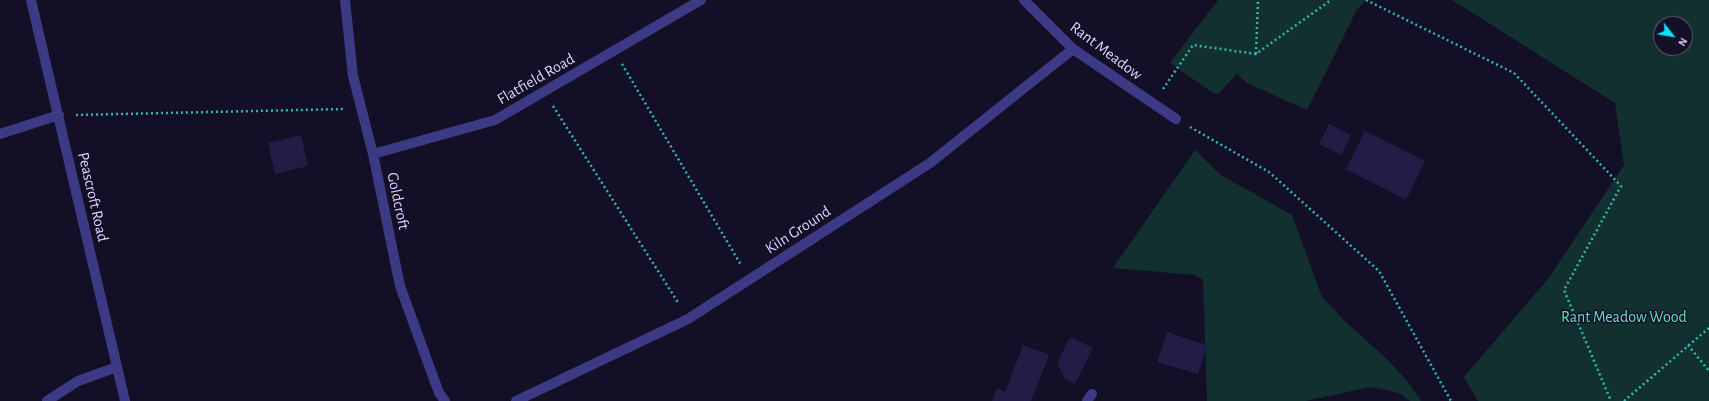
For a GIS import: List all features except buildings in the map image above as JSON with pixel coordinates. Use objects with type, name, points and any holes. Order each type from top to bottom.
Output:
[{"type":"street","name":"Peascroft Road","points":[[31,0],[125,401]]},
{"type":"street","name":"Goldcroft","points":[[346,0],[353,76],[373,154],[400,286],[439,393],[445,401]]},
{"type":"street","name":"Flatfield Road","points":[[373,154],[495,120],[615,52],[701,0]]},
{"type":"street","name":"Rant Meadow","points":[[1024,0],[1073,49],[1176,119]]},
{"type":"street","name":"Kiln Ground","points":[[516,401],[688,319],[930,163],[1073,49]]},
{"type":"street","points":[[0,134],[59,115]]},
{"type":"street","points":[[47,401],[78,382],[117,367]]},
{"type":"path","points":[[1256,54],[1258,0]]},
{"type":"path","points":[[1153,104],[1193,45],[1256,54],[1331,0]]},
{"type":"path","points":[[1366,0],[1514,73],[1621,186],[1564,290],[1611,401]]},
{"type":"path","points":[[615,52],[749,279]]},
{"type":"path","points":[[544,92],[688,319]]},
{"type":"path","points":[[59,115],[361,109]]},
{"type":"path","points":[[1176,119],[1269,172],[1380,271],[1451,401]]},
{"type":"path","points":[[1624,401],[1709,328]]},
{"type":"path","points":[[1688,345],[1709,371]]},
{"type":"green space","points":[[1218,0],[1366,0],[1356,11],[1307,110],[1247,83],[1237,74],[1218,94],[1213,93],[1170,63]]},
{"type":"green space","name":"Rant Meadow Wood","points":[[1452,0],[1709,0],[1709,401],[1478,401],[1464,377],[1548,279],[1624,165],[1615,103]]},
{"type":"green space","points":[[1195,150],[1221,175],[1292,215],[1322,297],[1346,322],[1389,361],[1407,381],[1421,401],[1410,401],[1399,393],[1370,387],[1306,401],[1207,401],[1203,280],[1195,275],[1113,268]]}]
